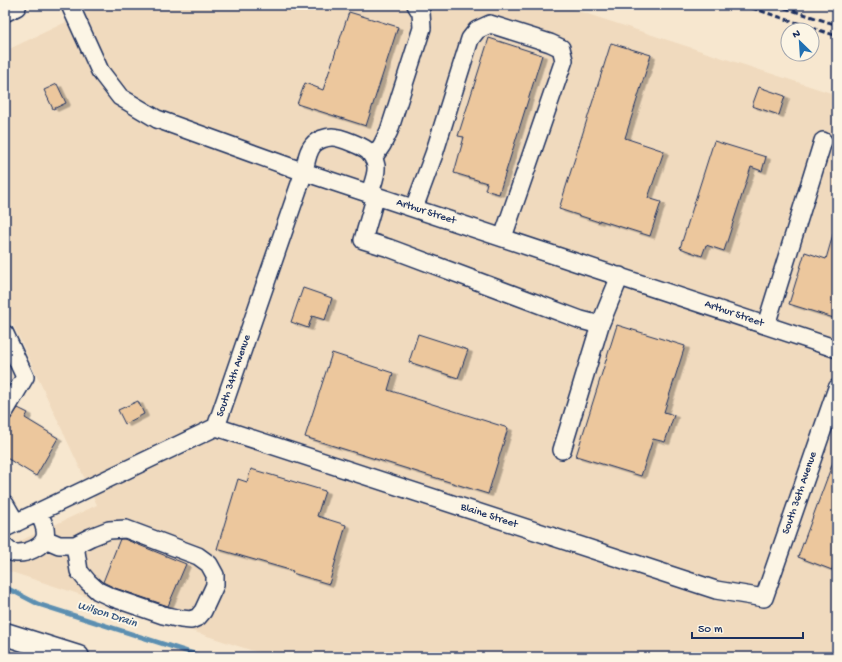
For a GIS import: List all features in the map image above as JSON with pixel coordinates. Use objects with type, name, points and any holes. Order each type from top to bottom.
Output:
[{"type":"main road","points":[[5,10],[15,5]]},
{"type":"main road","points":[[5,634],[35,650],[78,657]]},
{"type":"street","name":"Arthur Street","points":[[70,5],[100,71],[120,97],[157,119],[304,172],[837,349]]},
{"type":"street","points":[[416,5],[421,13],[422,28],[389,131],[374,158],[376,172],[363,240],[396,250],[582,320],[600,325]]},
{"type":"street","points":[[414,208],[434,154],[470,39],[477,30],[490,24],[550,43],[561,48],[564,60],[503,237]]},
{"type":"street","name":"South 34th Avenue","points":[[10,526],[216,427],[312,146],[324,138],[339,138],[369,151],[374,158]]},
{"type":"street","points":[[766,325],[823,141]]},
{"type":"street","points":[[562,450],[600,325],[620,276]]},
{"type":"street","points":[[5,334],[26,377],[5,411]]},
{"type":"street","name":"South 36th Avenue","points":[[764,598],[837,388]]},
{"type":"street","name":"Blaine Street","points":[[216,427],[716,590],[764,598]]},
{"type":"street","points":[[5,504],[10,526]]},
{"type":"street","points":[[5,547],[9,551],[16,553],[26,552],[39,546],[45,539],[45,532],[44,525],[38,512]]},
{"type":"street","points":[[45,539],[59,545],[75,545],[109,530],[126,529],[198,556],[208,564],[215,575],[215,585],[203,611],[198,617],[191,620],[163,616],[98,591],[79,571],[75,545]]},
{"type":"shaded area","points":[[102,5],[560,5],[837,95],[837,657],[272,657],[5,570],[5,548],[97,505],[5,307],[5,51]]},
{"type":"building","points":[[349,12],[398,27],[366,126],[297,104],[305,83],[323,90]]},
{"type":"building","points":[[489,38],[542,55],[499,194],[485,190],[487,183],[454,173],[464,137],[458,136]]},
{"type":"building","points":[[611,43],[651,55],[625,138],[664,151],[648,198],[661,202],[650,236],[559,209]]},
{"type":"building","points":[[57,84],[66,103],[53,109],[44,90]]},
{"type":"building","points":[[759,87],[785,96],[779,115],[752,106]]},
{"type":"building","points":[[714,141],[766,157],[762,171],[751,167],[724,251],[706,245],[702,256],[680,248]]},
{"type":"building","points":[[834,231],[837,232],[837,319],[789,304],[805,252],[826,259]]},
{"type":"building","points":[[303,288],[332,298],[325,320],[312,316],[308,328],[291,322]]},
{"type":"building","points":[[617,325],[685,346],[664,412],[674,415],[665,442],[653,439],[641,476],[576,456]]},
{"type":"building","points":[[418,334],[468,350],[458,378],[409,362]]},
{"type":"building","points":[[332,353],[393,373],[388,390],[508,428],[488,494],[305,437]]},
{"type":"building","points":[[138,401],[144,414],[125,424],[118,410]]},
{"type":"building","points":[[18,408],[28,413],[25,418],[58,438],[36,476],[5,457],[5,427]]},
{"type":"building","points":[[836,454],[837,555],[832,570],[798,557]]},
{"type":"building","points":[[251,469],[325,491],[317,516],[346,525],[329,584],[292,573],[293,571],[217,549],[238,479],[247,482]]},
{"type":"building","points":[[120,539],[124,539],[186,564],[168,606],[115,588],[103,582]]},
{"type":"waterway","name":"Wilson Drain","points":[[5,587],[38,604],[204,657]]},
{"type":"railway","points":[[743,5],[837,36]]},
{"type":"railway","points":[[776,5],[837,25]]}]
